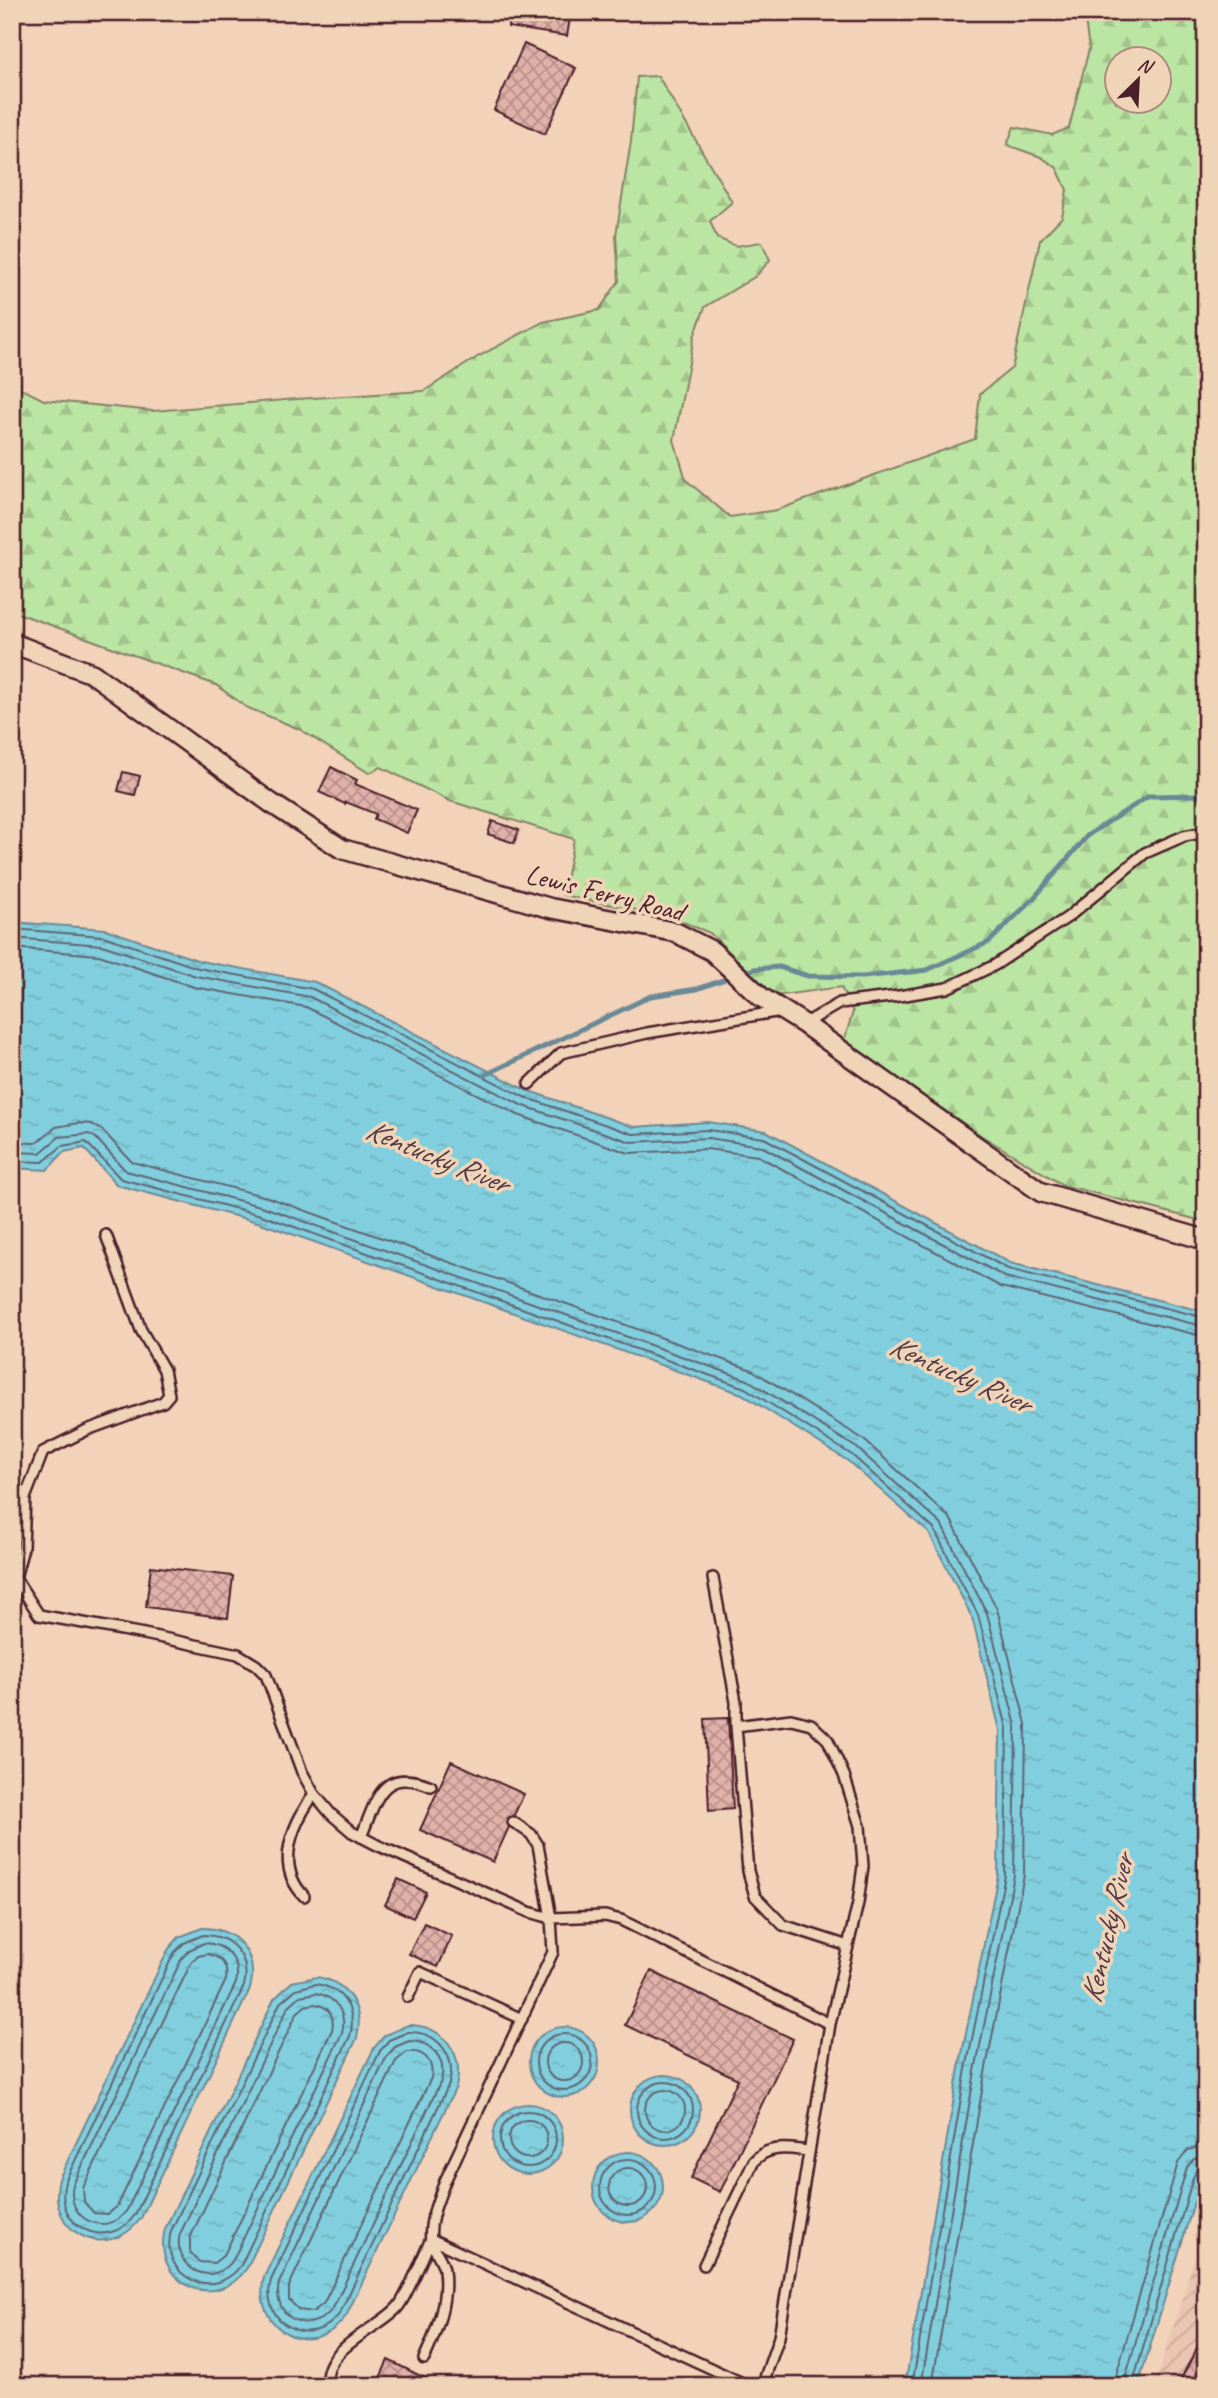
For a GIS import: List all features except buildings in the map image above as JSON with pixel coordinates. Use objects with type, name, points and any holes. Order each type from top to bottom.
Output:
[{"type":"street","name":"Lewis Ferry Road","points":[[12,643],[93,674],[271,803],[342,849],[550,908],[675,932],[712,951],[761,997],[804,1024],[1041,1192],[1206,1240]]},
{"type":"lane","points":[[804,1024],[840,1003],[947,988],[995,965],[1068,917],[1145,853],[1184,836],[1206,832]]},
{"type":"lane","points":[[529,1084],[561,1053],[647,1033],[783,1011]]},
{"type":"lane","points":[[106,1235],[141,1329],[164,1370],[169,1395],[163,1402],[87,1430],[43,1452],[25,1498],[23,1548],[15,1578],[40,1615],[238,1654],[266,1675],[302,1772],[314,1794],[331,1814],[361,1837],[529,1912],[551,1918],[605,1916],[621,1920],[830,2024]]},
{"type":"lane","points":[[713,1578],[736,1702],[748,1871],[755,1896],[783,1925],[848,1946]]},
{"type":"lane","points":[[736,1726],[791,1719],[811,1724],[828,1740],[844,1775],[860,1826],[863,1866],[830,2024],[779,2337],[762,2386]]},
{"type":"lane","points":[[361,1837],[377,1800],[385,1787],[393,1781],[407,1779],[431,1786]]},
{"type":"lane","points":[[304,1896],[293,1885],[289,1868],[290,1844],[301,1813],[314,1794]]},
{"type":"lane","points":[[328,2386],[326,2380],[329,2369],[340,2352],[398,2308],[431,2239],[434,2211],[446,2181],[553,1952],[551,1918],[538,1845],[531,1834],[513,1822]]},
{"type":"lane","points":[[408,1997],[420,1972],[522,2019]]},
{"type":"lane","points":[[704,2265],[754,2161],[762,2153],[773,2149],[809,2151]]},
{"type":"lane","points":[[424,2360],[445,2298],[444,2267],[431,2239]]},
{"type":"lane","points":[[431,2239],[749,2386]]},
{"type":"shaded area","points":[[1206,2220],[1206,2386],[1155,2386]]},
{"type":"green space","points":[[1084,12],[1206,12],[1206,1222],[1063,1185],[982,1136],[844,1041],[853,1012],[841,987],[775,996],[710,933],[671,917],[563,895],[574,839],[450,801],[381,767],[369,773],[299,729],[246,707],[216,685],[12,611],[12,384],[44,400],[153,411],[424,391],[479,356],[543,322],[599,310],[619,281],[616,235],[631,141],[637,77],[658,76],[732,202],[710,221],[717,238],[736,246],[762,242],[770,260],[756,276],[705,307],[694,337],[674,440],[686,480],[730,517],[777,510],[975,439],[980,394],[1012,368],[1040,240],[1062,217],[1067,190],[1057,168],[1041,157],[1007,145],[1014,127],[1052,135],[1069,128],[1089,49]]},
{"type":"water","name":"Kentucky River","points":[[12,922],[105,929],[200,961],[315,982],[526,1090],[634,1127],[708,1122],[766,1131],[1010,1263],[1206,1312],[1206,2163],[1138,2386],[905,2386],[959,2068],[998,1875],[1000,1730],[972,1617],[929,1533],[848,1461],[742,1394],[258,1222],[117,1185],[84,1148],[64,1152],[47,1170],[12,1168]]},
{"type":"water","points":[[202,1928],[226,1933],[242,1945],[251,1965],[250,1989],[141,2218],[127,2232],[112,2239],[97,2240],[82,2236],[70,2227],[61,2214],[57,2198],[59,2179],[168,1950],[179,1937]]},
{"type":"water","points":[[317,1977],[337,1984],[351,1998],[358,2017],[357,2038],[247,2268],[234,2282],[219,2289],[203,2290],[189,2286],[176,2277],[167,2264],[163,2248],[165,2229],[274,1999],[292,1982]]},
{"type":"water","points":[[408,2025],[432,2030],[448,2043],[457,2063],[456,2087],[346,2316],[333,2330],[318,2337],[303,2338],[288,2334],[276,2325],[267,2312],[262,2296],[264,2277],[374,2048],[385,2035]]},
{"type":"water","points":[[557,2027],[571,2027],[584,2033],[593,2042],[599,2062],[597,2075],[589,2087],[571,2097],[557,2097],[544,2091],[535,2082],[529,2069],[529,2055],[535,2042],[544,2033]]},
{"type":"water","points":[[672,2075],[685,2081],[694,2090],[698,2096],[698,2124],[690,2135],[679,2143],[658,2145],[640,2135],[632,2124],[630,2103],[640,2085],[651,2077]]},
{"type":"water","points":[[521,2104],[535,2104],[548,2110],[557,2119],[563,2139],[561,2152],[553,2164],[535,2174],[521,2174],[508,2168],[499,2159],[493,2146],[493,2132],[499,2119],[508,2110]]},
{"type":"water","points":[[621,2152],[635,2152],[648,2158],[657,2167],[663,2187],[661,2200],[653,2212],[635,2222],[621,2222],[608,2216],[599,2207],[593,2194],[593,2180],[599,2167],[608,2158]]},
{"type":"waterway","points":[[485,1075],[651,996],[697,989],[754,969],[779,967],[808,976],[863,977],[927,970],[989,942],[1033,899],[1088,835],[1149,796],[1206,795]]}]
